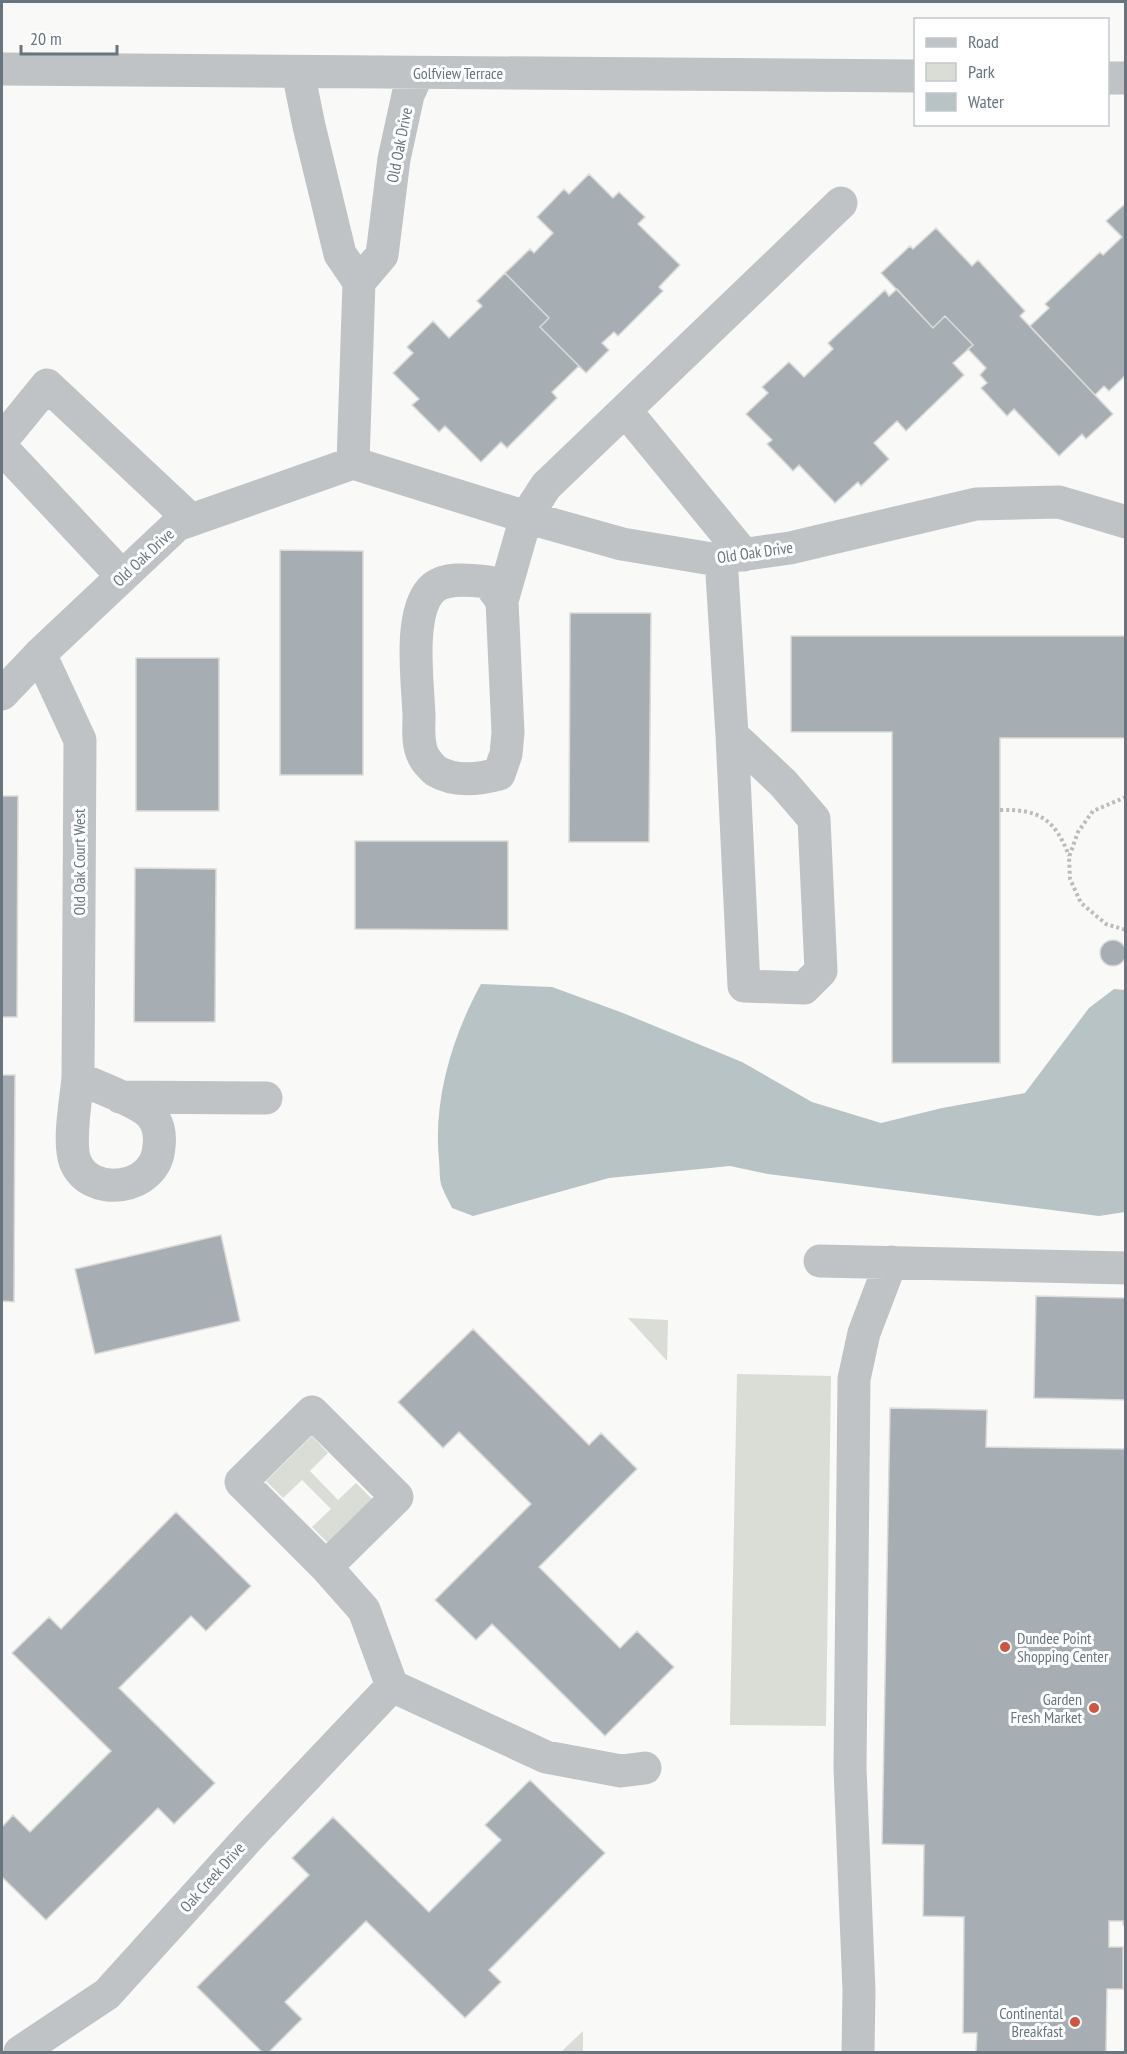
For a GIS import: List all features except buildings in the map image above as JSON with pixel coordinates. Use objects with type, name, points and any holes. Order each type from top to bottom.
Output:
[{"type":"street","name":"Golfview Terrace","points":[[2,69],[914,76]]},
{"type":"street","points":[[298,72],[340,254],[358,282],[353,463]]},
{"type":"street","name":"Old Oak Drive","points":[[358,282],[382,255],[394,159],[408,95],[418,73]]},
{"type":"street","points":[[1109,78],[1125,78]]},
{"type":"street","points":[[502,601],[488,582],[469,579],[448,581],[432,588],[422,602],[416,646],[419,740],[423,756],[436,771],[456,778],[483,778],[499,774],[506,754],[508,708],[502,601],[526,517],[546,486],[841,203]]},
{"type":"street","points":[[2,440],[48,385],[191,520]]},
{"type":"street","points":[[625,410],[732,556],[732,735],[744,986],[804,988],[821,971],[814,819],[783,783],[732,735]]},
{"type":"street","points":[[2,448],[122,576]]},
{"type":"street","name":"Old Oak Drive","points":[[2,694],[40,654],[177,525],[353,463],[526,517],[622,544],[712,559],[790,548],[976,504],[1059,502],[1121,513]]},
{"type":"street","name":"Old Oak Court West","points":[[40,654],[80,740],[78,1078],[72,1132],[75,1161],[87,1177],[104,1184],[130,1184],[151,1171],[159,1157],[159,1137],[154,1119],[142,1107],[78,1078]]},
{"type":"street","points":[[118,1096],[266,1098]]},
{"type":"street","points":[[820,1261],[1125,1268]]},
{"type":"street","points":[[858,2052],[859,1991],[850,1768],[854,1379],[864,1333],[891,1262]]},
{"type":"street","points":[[326,1567],[397,1497],[312,1412],[241,1482],[326,1567],[364,1610],[392,1686],[546,1757],[621,1771],[645,1768]]},
{"type":"street","name":"Oak Creek Drive","points":[[20,2052],[107,1994],[250,1836],[392,1686]]},
{"type":"path","points":[[1069,856],[1078,832],[1093,811],[1125,797]]},
{"type":"path","points":[[1000,810],[1021,809],[1040,814],[1052,825],[1062,838],[1069,856],[1070,879],[1081,903],[1106,924],[1125,930]]},
{"type":"green space","points":[[628,1318],[668,1320],[667,1361]]},
{"type":"green space","points":[[737,1374],[831,1376],[826,1726],[730,1725]]},
{"type":"green space","points":[[312,1436],[328,1453],[310,1471],[338,1500],[356,1483],[376,1503],[331,1546],[312,1527],[331,1509],[302,1480],[283,1498],[266,1481]]},
{"type":"green space","points":[[583,2031],[583,2052],[561,2052]]},
{"type":"water","points":[[481,984],[552,987],[623,1013],[742,1062],[812,1102],[881,1123],[942,1108],[1025,1093],[1089,1008],[1114,989],[1125,990],[1125,1212],[1099,1216],[768,1174],[730,1166],[609,1178],[473,1216],[452,1208],[443,1190],[438,1137],[442,1092],[453,1047]]},
{"type":"place","name":"Dundee Point Shopping Center","points":[[1005,1647]]},
{"type":"place","name":"Garden Fresh Market","points":[[1094,1708]]},
{"type":"place","name":"Continental Breakfast","points":[[1075,2022]]}]
